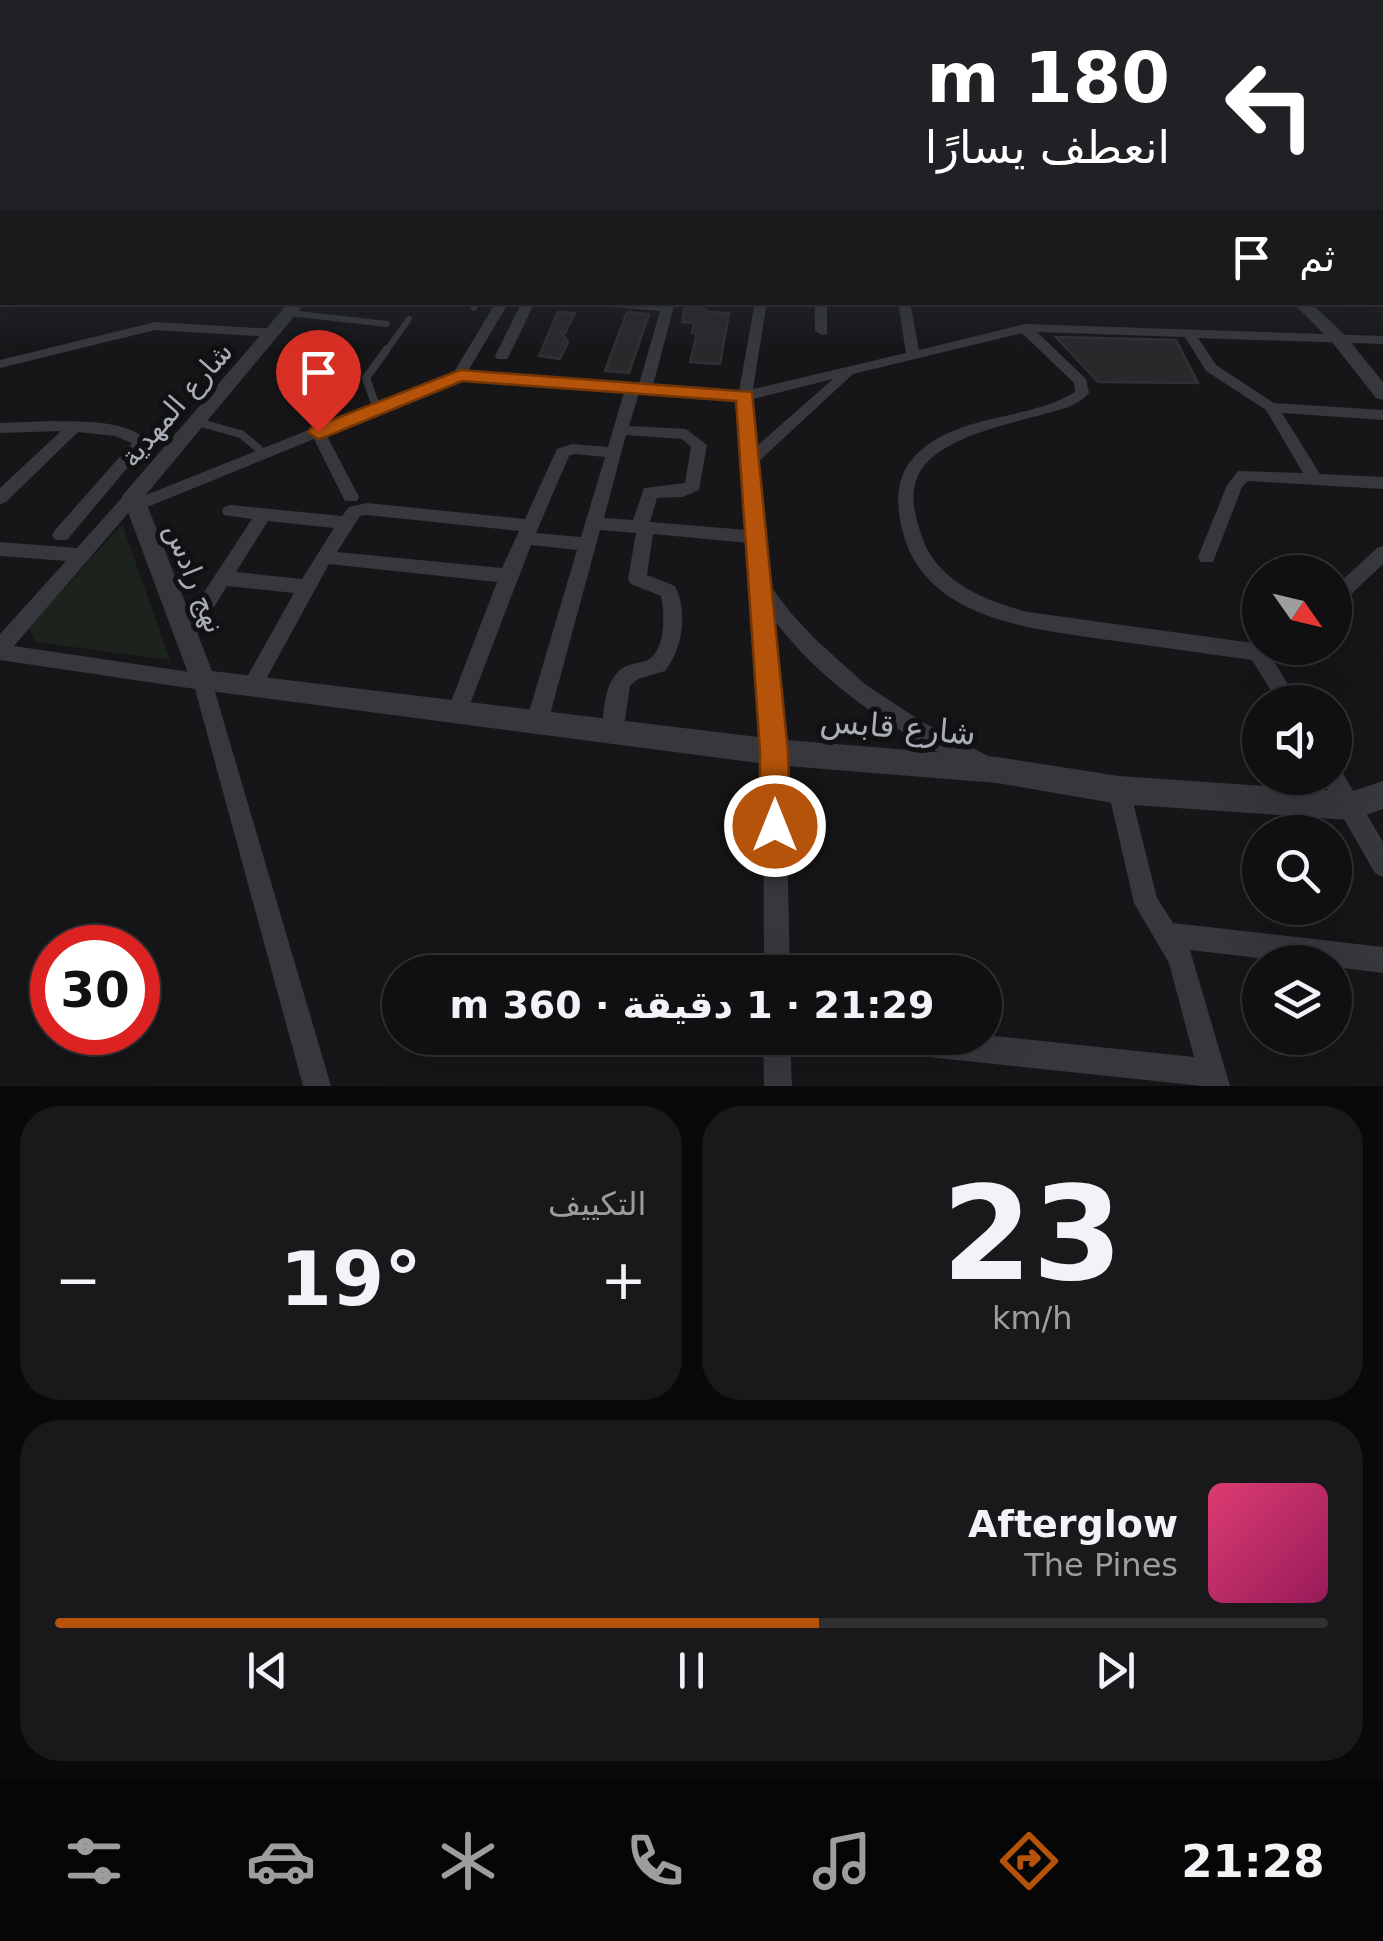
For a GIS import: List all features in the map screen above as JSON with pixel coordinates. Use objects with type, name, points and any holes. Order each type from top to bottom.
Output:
[{"type":"street","points":[[460,375],[501,305]]},
{"type":"street","points":[[502,356],[528,305]]},
{"type":"street","points":[[538,722],[620,430],[668,305]]},
{"type":"street","points":[[761,305],[746,396],[774,752],[777,955]]},
{"type":"street","points":[[821,305],[822,331]]},
{"type":"street","points":[[905,305],[914,354]]},
{"type":"street","points":[[1303,305],[1338,338],[1383,394]]},
{"type":"street","name":"شارع المهدية","points":[[134,501],[294,308]]},
{"type":"street","points":[[0,364],[155,326],[274,332]]},
{"type":"street","points":[[1025,328],[1081,382],[1082,393],[921,455],[903,485],[911,535],[920,555],[953,590],[993,611],[1028,620],[1242,651]]},
{"type":"street","points":[[0,650],[80,555],[134,501],[265,454],[460,375],[746,396],[1025,328],[1383,340]]},
{"type":"street","points":[[1188,332],[1212,368],[1272,407],[1314,477]]},
{"type":"street","points":[[750,461],[851,370]]},
{"type":"street","points":[[1272,407],[1383,415]]},
{"type":"street","points":[[0,428],[27,424],[132,433],[141,442],[60,535]]},
{"type":"street","points":[[0,498],[73,428]]},
{"type":"street","points":[[612,734],[622,682],[632,672],[656,666],[664,658],[675,607],[668,591],[638,580],[647,494],[693,486],[698,445],[686,434],[620,430]]},
{"type":"street","points":[[318,432],[352,496]]},
{"type":"street","points":[[457,712],[508,576],[562,453],[572,449],[614,453]]},
{"type":"street","points":[[1207,557],[1235,485],[1244,475],[1383,484]]},
{"type":"street","name":"نهج رادس","points":[[134,501],[203,681]]},
{"type":"street","points":[[252,686],[306,587],[344,523],[355,512],[367,509],[588,544]]},
{"type":"street","points":[[230,511],[344,523]]},
{"type":"street","points":[[186,635],[264,514]]},
{"type":"street","points":[[594,524],[755,537]]},
{"type":"street","points":[[0,548],[80,555]]},
{"type":"street","points":[[1352,582],[1383,553]]},
{"type":"street","points":[[324,558],[508,576]]},
{"type":"street","points":[[222,578],[306,587]]},
{"type":"street","points":[[759,584],[801,640],[877,706],[934,741],[997,770]]},
{"type":"street","points":[[0,650],[203,681],[317,1086]]},
{"type":"street","name":"شارع قابس","points":[[203,681],[612,734],[997,770],[1119,790],[1350,806]]},
{"type":"street","points":[[1002,1053],[1214,1079],[1180,958],[1146,903],[1119,790]]},
{"type":"street","points":[[1344,795],[1383,865]]},
{"type":"street","points":[[1350,806],[1383,795]]},
{"type":"street","points":[[1168,935],[1383,960]]},
{"type":"street","points":[[777,1055],[778,1086]]},
{"type":"lane","points":[[294,308],[387,324]]},
{"type":"lane","points":[[378,408],[366,378],[409,319]]},
{"type":"lane","points":[[196,422],[241,434],[265,454]]},
{"type":"shaded area","points":[[122,524],[170,660],[35,642],[29,628]]},
{"type":"building","points":[[698,305],[709,312],[729,313],[720,364],[690,362],[697,334],[692,333],[694,323],[682,322],[685,307]]},
{"type":"building","points":[[558,312],[575,313],[565,333],[561,332],[568,342],[560,359],[539,356]]},
{"type":"building","points":[[627,312],[649,314],[629,373],[605,371]]},
{"type":"building","points":[[1056,337],[1176,340],[1198,383],[1098,382]]},
{"type":"route","points":[[318,432],[460,375],[746,396],[774,752],[775,826]]}]
